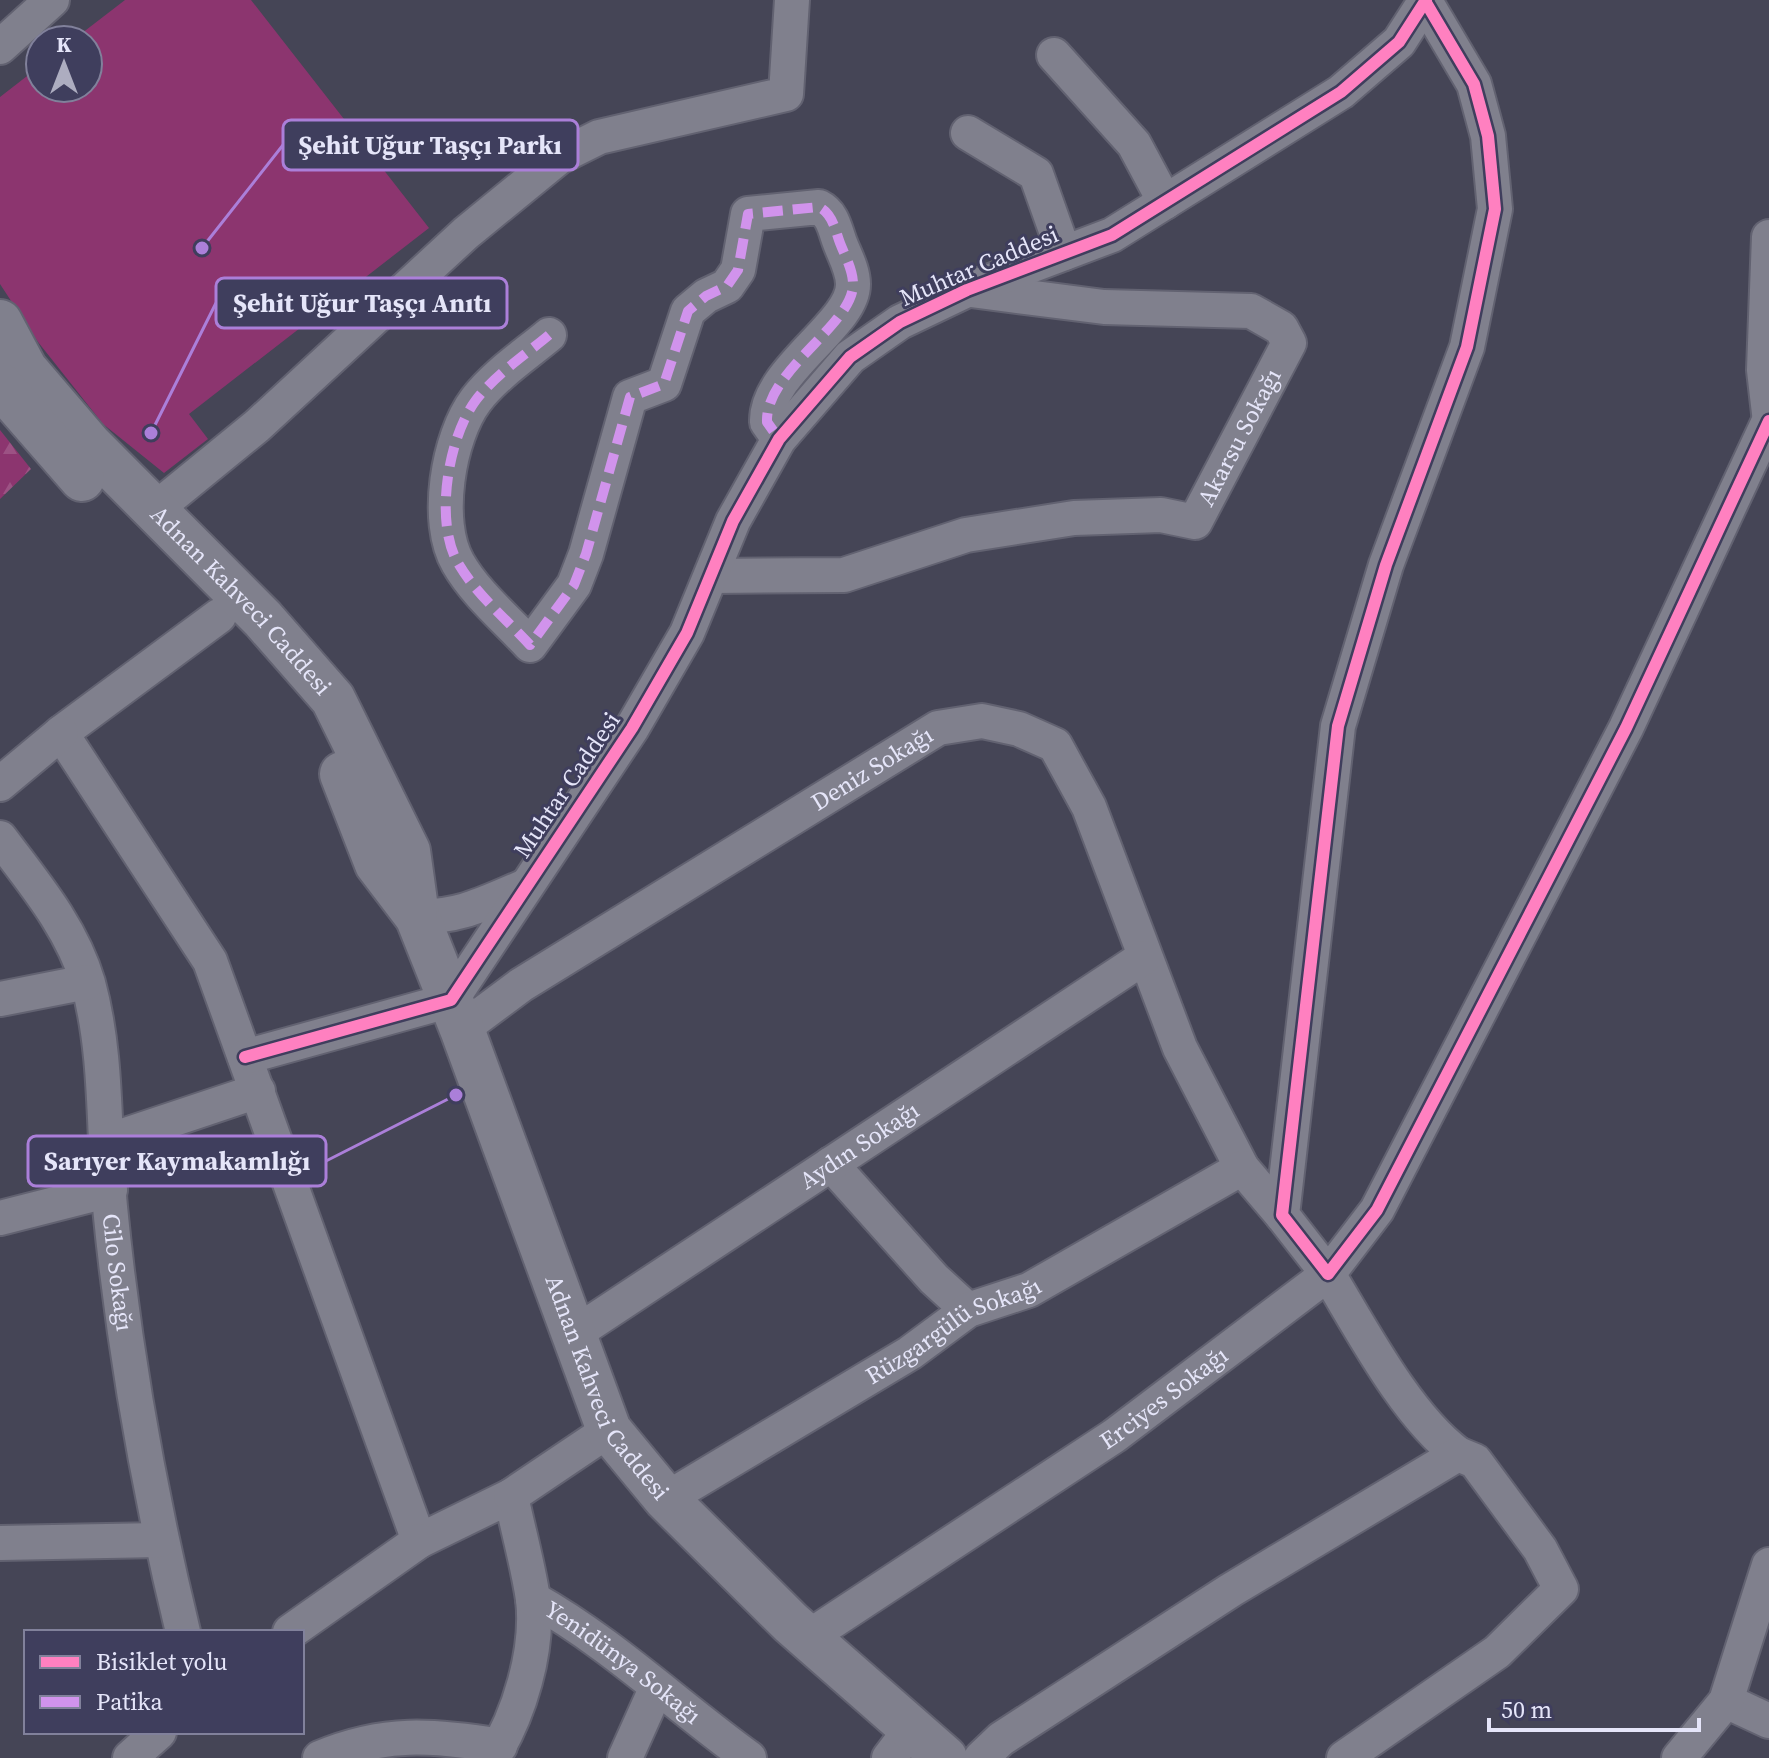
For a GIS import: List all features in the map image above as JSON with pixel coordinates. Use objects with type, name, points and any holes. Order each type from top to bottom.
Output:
[{"type":"main road","name":"Adnan Kahveci Caddesi","points":[[0,322],[25,369],[153,511],[263,619],[333,699],[408,851],[417,916],[609,1430],[666,1499],[807,1638],[900,1743],[945,1758]]},
{"type":"main road","name":"Adnan Kahveci Caddesi","points":[[0,385],[24,416],[138,538],[274,667],[327,736],[377,864],[417,916]]},
{"type":"street","points":[[0,47],[52,0]]},
{"type":"street","points":[[153,511],[257,426],[466,233],[559,157],[599,137],[786,94],[792,0]]},
{"type":"street","points":[[1282,1215],[1338,726],[1386,565],[1467,347],[1495,209],[1488,136],[1474,84],[1425,1]]},
{"type":"street","name":"Muhtar Caddesi","points":[[456,1014],[526,886],[632,728],[687,633],[733,521],[779,439],[850,357],[900,322],[967,290],[1112,235],[1341,92],[1399,42],[1425,1]]},
{"type":"street","points":[[1054,55],[1134,144],[1165,202]]},
{"type":"street","points":[[968,133],[1036,174],[1064,253]]},
{"type":"street","points":[[549,335],[490,385],[466,415],[459,433],[444,513],[447,539],[459,565],[530,645],[574,585],[586,554],[630,397],[664,384],[688,311],[733,279],[741,259],[748,214],[819,207],[830,216],[853,286],[847,307],[815,340],[769,402],[767,422],[779,439]]},
{"type":"street","points":[[1769,237],[1764,370],[1769,413]]},
{"type":"street","name":"Akarsu Sokağı","points":[[711,576],[844,575],[966,535],[1074,518],[1161,515],[1195,522],[1289,343],[1281,328],[1251,311],[1104,307],[967,290]]},
{"type":"street","name":"Erciyes Sokağı","points":[[807,1638],[1114,1436],[1328,1274],[1385,1195],[1626,728],[1769,421]]},
{"type":"street","points":[[0,784],[61,733],[219,616]]},
{"type":"street","name":"Deniz Sokağı","points":[[456,1014],[521,985],[938,728],[982,721],[1019,729],[1055,745],[1089,807],[1143,958],[1180,1048],[1242,1168],[1328,1274]]},
{"type":"street","points":[[61,733],[210,961],[419,1541]]},
{"type":"street","name":"Cilo Sokağı","points":[[0,838],[55,909],[87,982],[108,1141],[110,1190],[130,1378],[160,1540],[182,1630]]},
{"type":"street","name":"Muhtar Caddesi","points":[[417,916],[445,917],[462,913],[526,886]]},
{"type":"street","name":"Aydın Sokağı","points":[[574,1334],[1143,958]]},
{"type":"street","points":[[0,999],[87,982]]},
{"type":"street","points":[[245,1057],[456,1014]]},
{"type":"street","points":[[108,1141],[258,1091]]},
{"type":"street","points":[[831,1164],[934,1279],[968,1310]]},
{"type":"street","name":"Rüzgargülü Sokağı","points":[[666,1499],[910,1353],[968,1310],[1029,1290],[1242,1168]]},
{"type":"street","points":[[0,1218],[110,1190]]},
{"type":"street","points":[[1328,1274],[1378,1357],[1439,1439],[1458,1454],[1475,1461],[1540,1549],[1561,1589],[1497,1652],[1344,1758]]},
{"type":"street","points":[[293,1630],[419,1541],[511,1496],[609,1430]]},
{"type":"street","points":[[981,1758],[1001,1739],[1231,1590],[1458,1454]]},
{"type":"street","points":[[320,1758],[358,1742],[438,1736],[496,1752],[522,1688],[534,1625],[533,1599],[511,1496]]},
{"type":"street","points":[[0,1543],[160,1540]]},
{"type":"street","points":[[1679,1758],[1726,1701],[1769,1565]]},
{"type":"street","name":"Yenidünya Sokağı","points":[[533,1599],[575,1623],[656,1689],[749,1758]]},
{"type":"street","points":[[625,1758],[656,1689]]},
{"type":"street","points":[[1726,1701],[1769,1721]]},
{"type":"street","points":[[130,1758],[157,1734]]},
{"type":"green space","points":[[125,0],[251,0],[429,228],[189,414],[208,439],[164,473],[103,424],[38,342],[0,284],[0,97],[24,78],[24,104],[104,104],[104,24],[94,24]]},
{"type":"green space","points":[[0,430],[31,469],[0,499]]},
{"type":"marked path","points":[[549,335],[492,382],[466,416],[452,457],[446,503],[451,546],[458,563],[482,595],[530,645],[574,585],[586,554],[630,397],[664,384],[688,311],[706,296],[727,286],[738,270],[748,214],[819,207],[833,223],[853,284],[850,299],[840,315],[794,366],[770,403],[767,422],[779,439]]},
{"type":"cycle path","points":[[245,1057],[451,1000],[632,728],[687,633],[733,521],[779,439],[850,357],[900,322],[967,290],[1112,235],[1341,92],[1399,42],[1426,0]]},
{"type":"cycle path","points":[[1425,1],[1474,84],[1488,136],[1495,209],[1467,347],[1386,565],[1338,726],[1282,1215],[1328,1274],[1377,1210],[1626,728],[1769,421]]},
{"type":"place","name":"Şehit Uğur Taşçı Parkı","points":[[202,248]]},
{"type":"place","name":"Şehit Uğur Taşçı Anıtı","points":[[151,433]]},
{"type":"place","name":"Sarıyer Kaymakamlığı","points":[[456,1095]]}]
